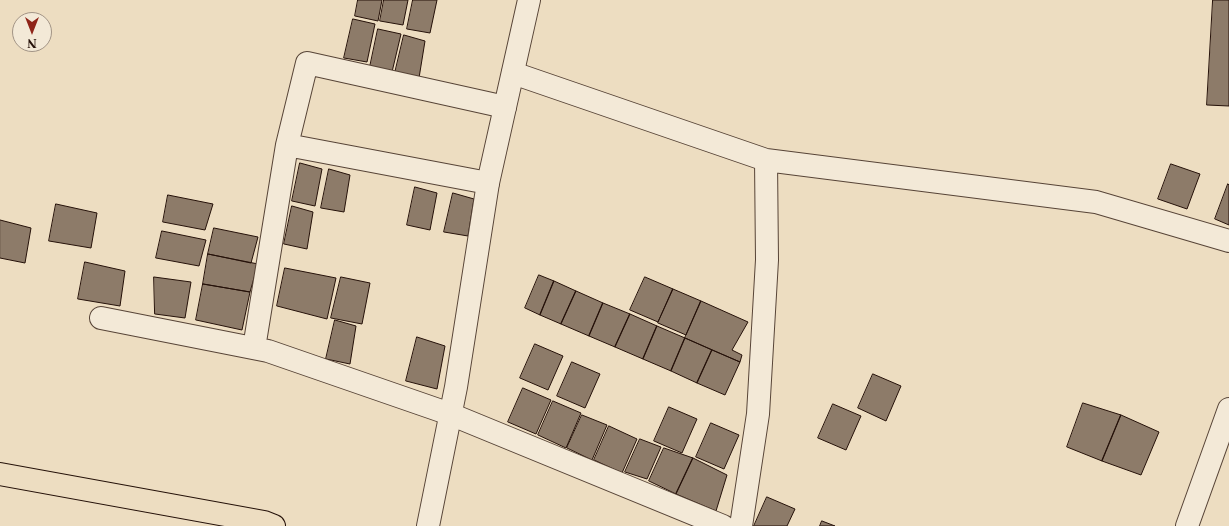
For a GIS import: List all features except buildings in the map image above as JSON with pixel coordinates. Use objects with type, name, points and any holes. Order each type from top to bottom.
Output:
[{"type":"main road","points":[[0,474],[264,522],[274,526]]},
{"type":"street","points":[[428,526],[450,414],[488,183],[529,0]]},
{"type":"street","points":[[254,348],[287,145],[307,63],[505,107]]},
{"type":"street","points":[[513,73],[766,160],[1096,202],[1229,241]]},
{"type":"street","points":[[287,145],[488,183]]},
{"type":"street","points":[[741,526],[758,414],[767,260],[766,160]]},
{"type":"street","points":[[101,318],[268,351],[450,414],[723,526]]},
{"type":"street","points":[[1188,526],[1229,409]]}]
